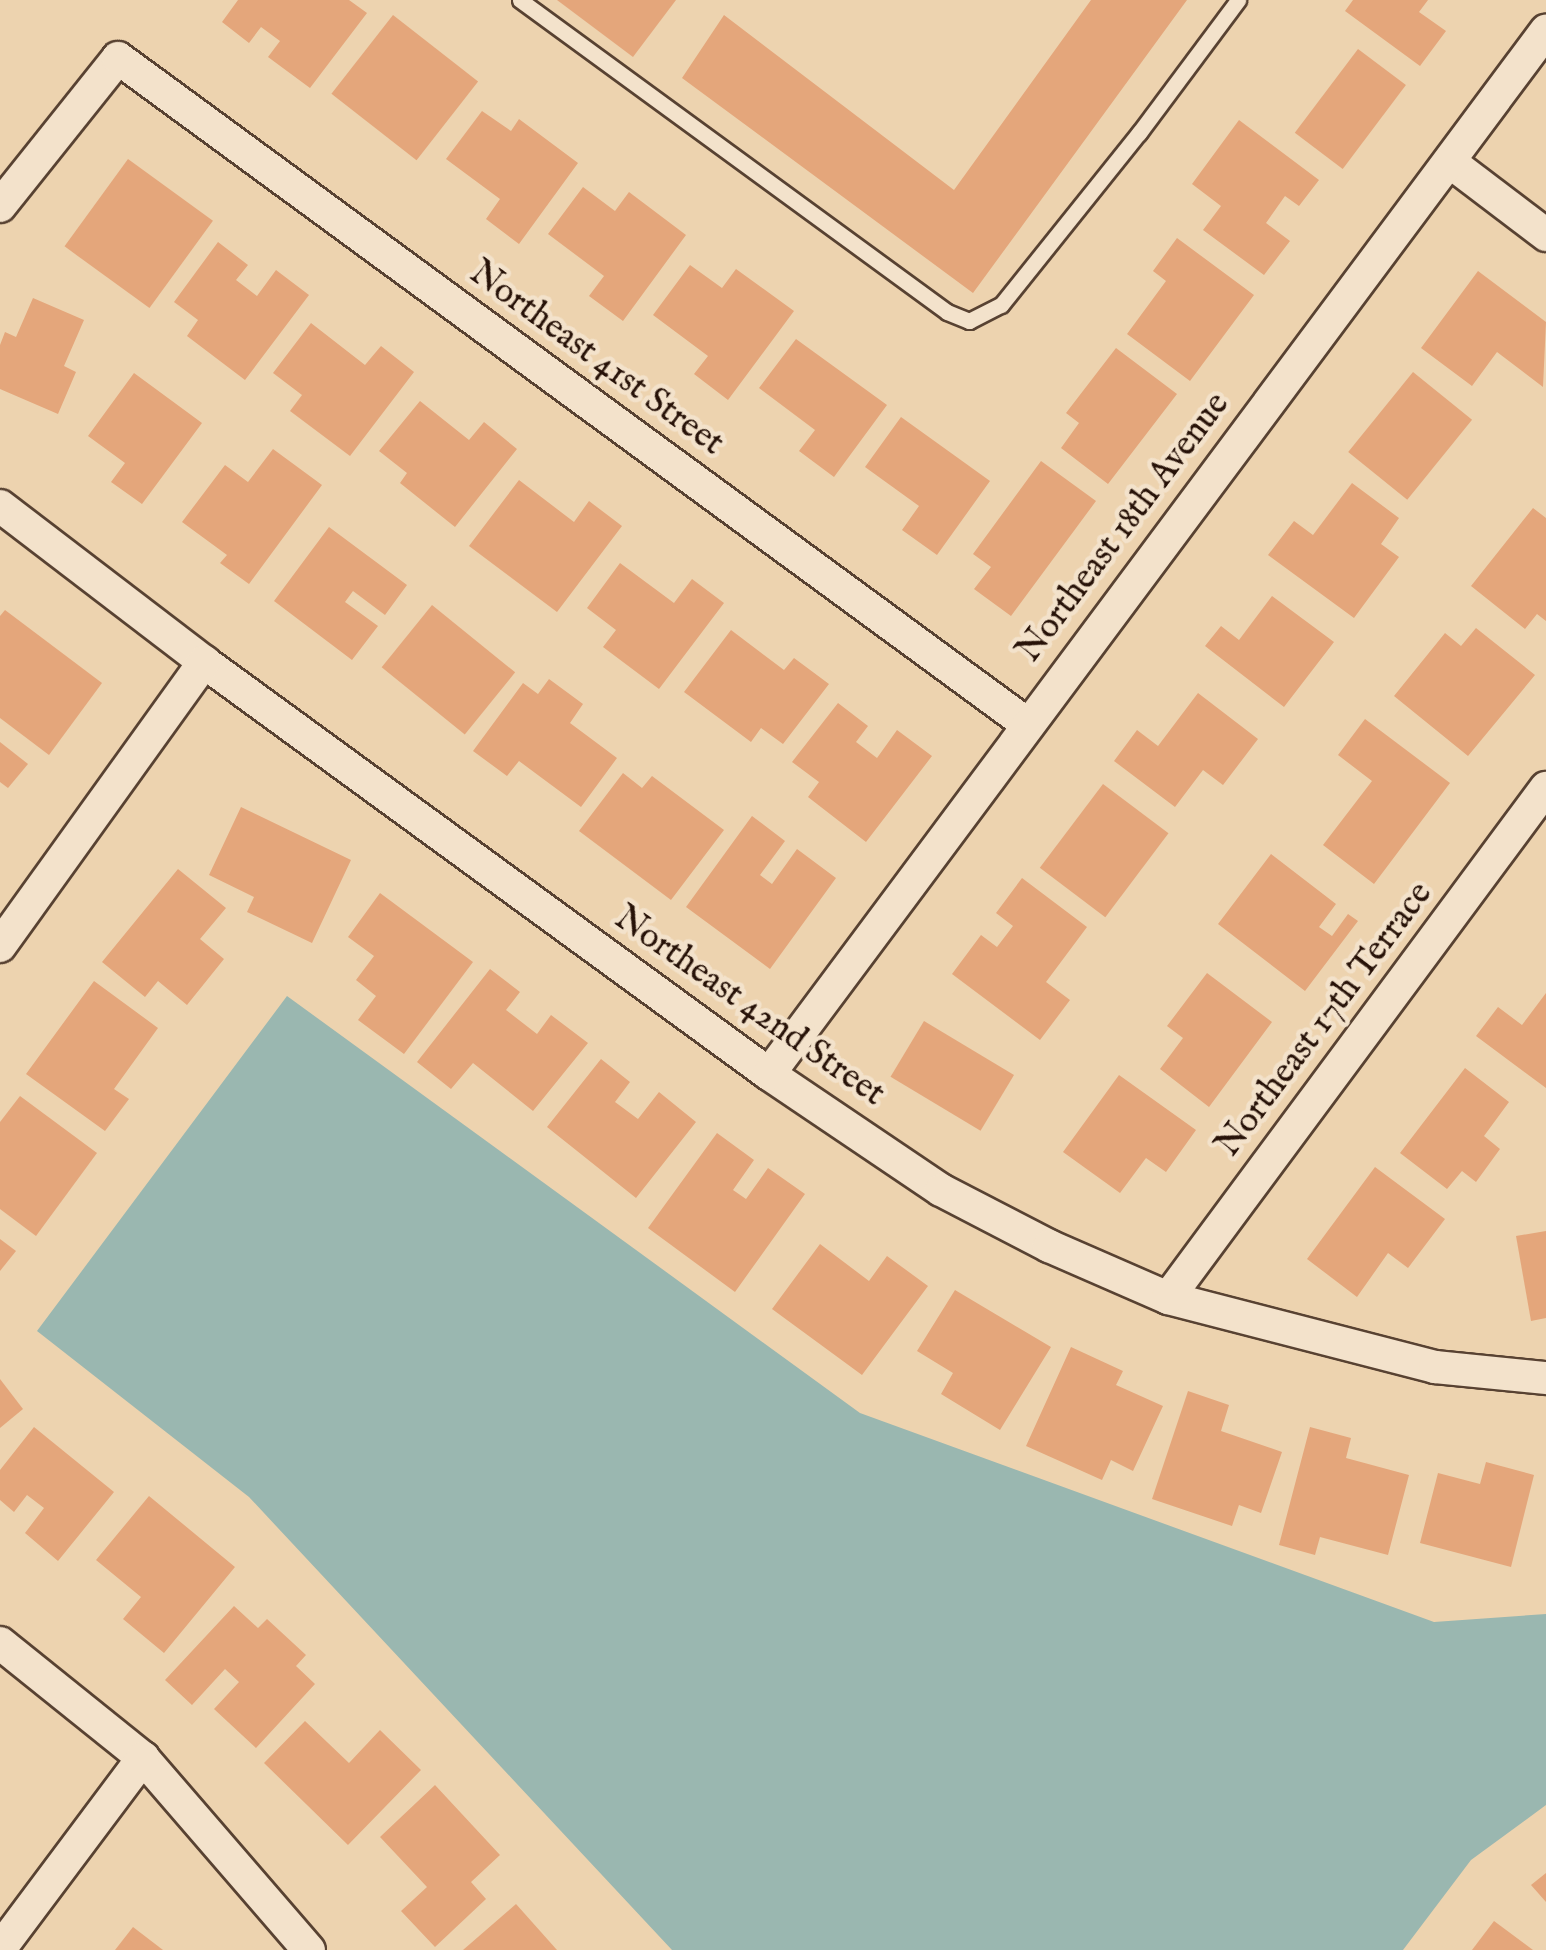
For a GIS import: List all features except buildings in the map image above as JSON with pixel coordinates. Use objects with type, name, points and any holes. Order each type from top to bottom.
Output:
[{"type":"street","name":"Northeast 18th Avenue","points":[[768,1074],[1546,31]]},
{"type":"street","name":"Northeast 41st Street","points":[[0,206],[118,58],[1027,724]]},
{"type":"street","points":[[1450,162],[1546,235]]},
{"type":"street","name":"Northeast 42nd Street","points":[[0,506],[204,662],[768,1074],[941,1190],[1049,1246],[1168,1298],[1435,1367],[1546,1378]]},
{"type":"street","points":[[0,946],[204,662]]},
{"type":"street","name":"Northeast 17th Terrace","points":[[1168,1298],[1546,788]]},
{"type":"street","points":[[0,1644],[143,1758],[309,1950]]},
{"type":"street","points":[[0,1949],[143,1758]]},
{"type":"lane","points":[[520,0],[947,312],[969,321],[1001,305],[1139,133],[1238,0]]},
{"type":"water","points":[[287,996],[860,1413],[1434,1622],[1546,1614],[1546,1805],[1471,1860],[1403,1950],[672,1950],[249,1497],[37,1331]]}]
